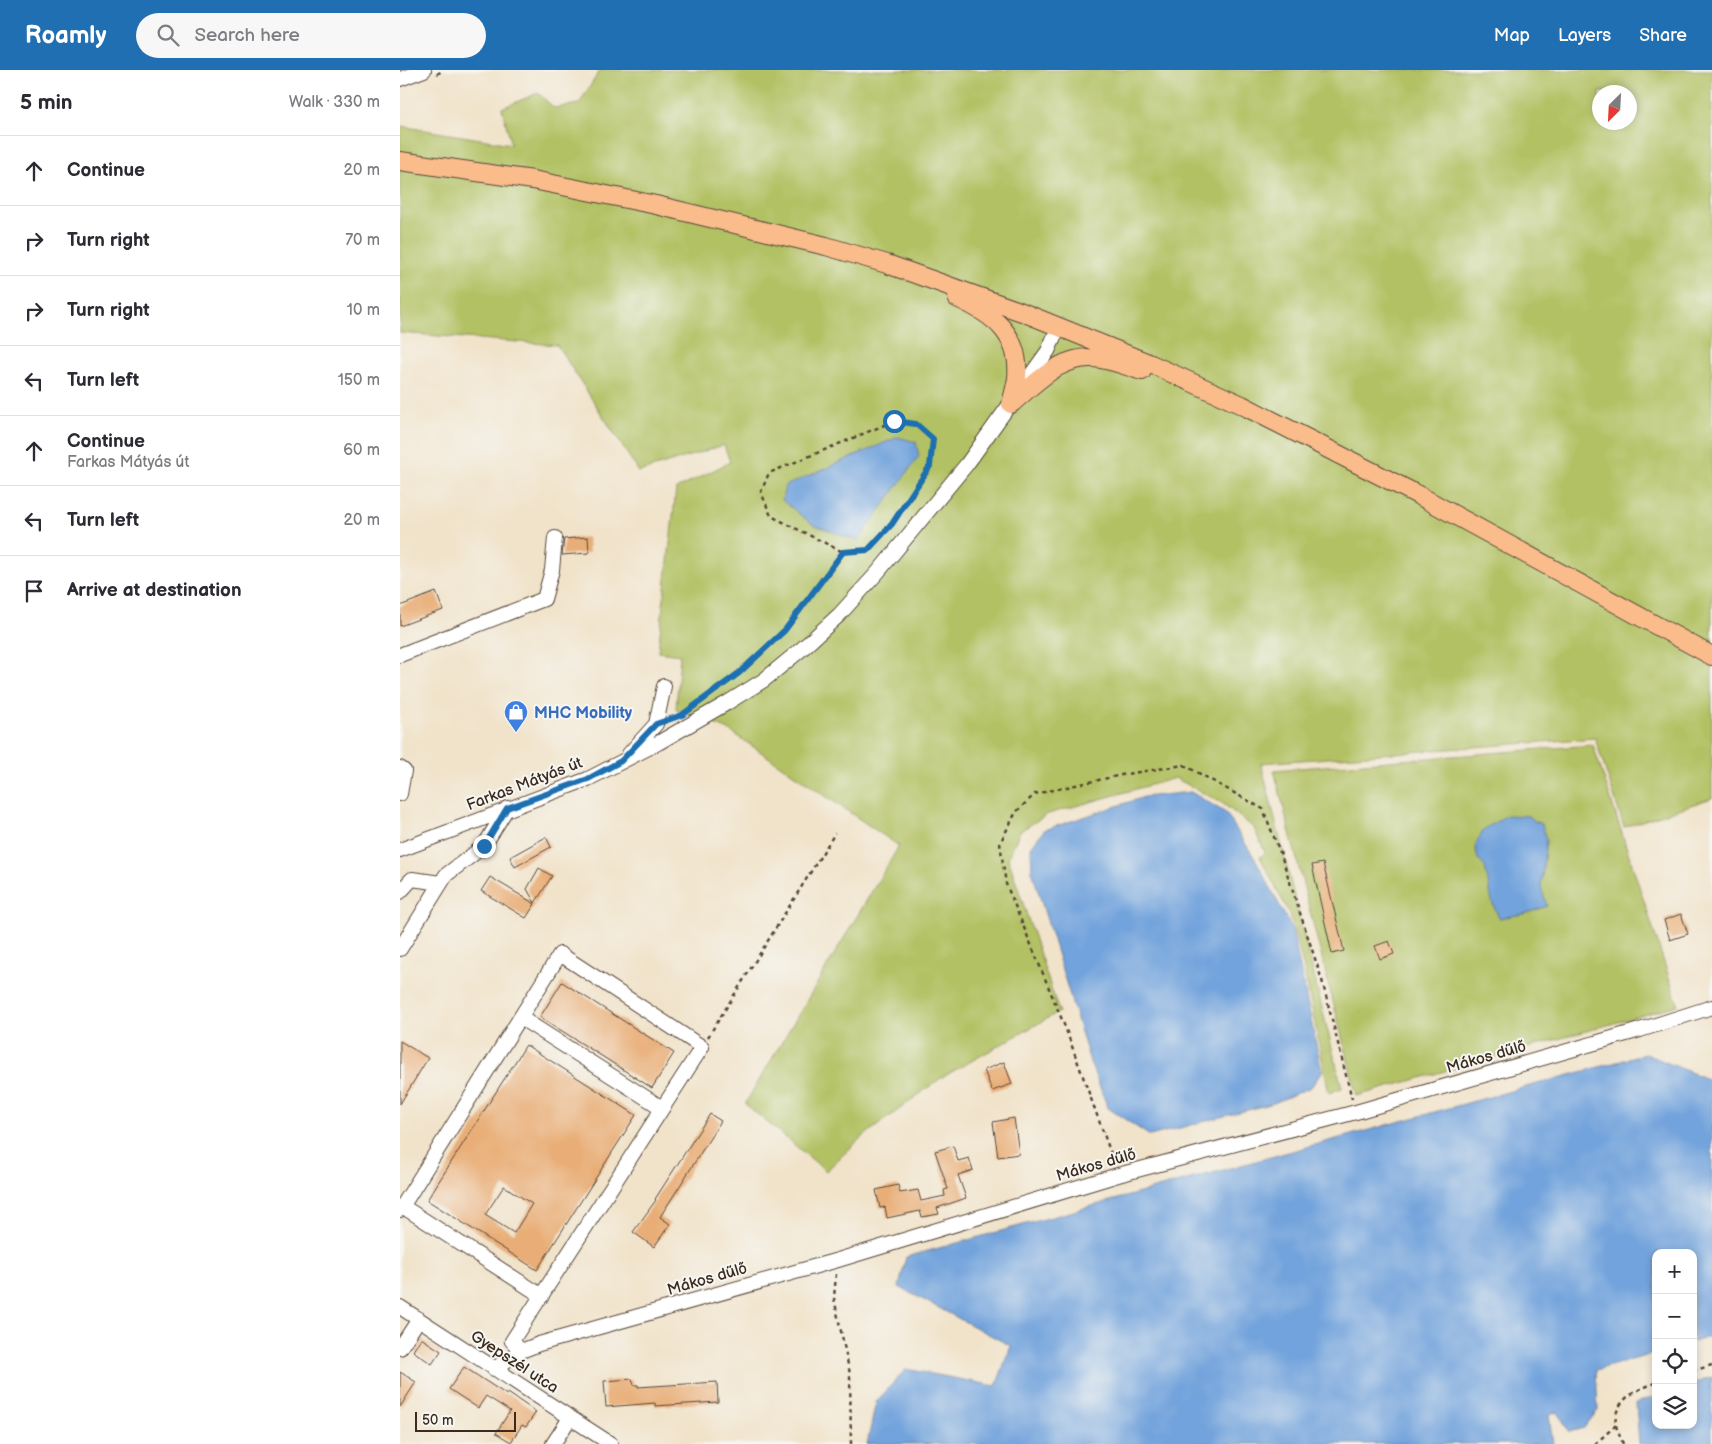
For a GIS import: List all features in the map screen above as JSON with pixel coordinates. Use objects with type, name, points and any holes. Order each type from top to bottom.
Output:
[{"type":"main road","points":[[400,161],[533,180],[656,205],[826,246],[886,264],[973,300],[1022,312],[1151,364],[1250,408],[1420,496],[1712,656]]},
{"type":"main road","points":[[973,300],[1002,326],[1016,352],[1017,377],[1011,404]]},
{"type":"main road","points":[[1011,404],[1057,366],[1082,358],[1100,358],[1219,394]]},
{"type":"street","points":[[400,79],[424,70]]},
{"type":"street","name":"Farkas Mátyás út","points":[[400,850],[588,779],[658,743],[727,704],[764,680],[839,615],[878,572],[967,464],[1048,350],[1059,326]]},
{"type":"street","points":[[400,655],[544,599],[552,570],[555,538]]},
{"type":"street","points":[[621,761],[656,724],[664,686]]},
{"type":"street","points":[[400,768],[404,771],[400,794]]},
{"type":"street","points":[[400,949],[446,874],[484,846],[507,808]]},
{"type":"street","points":[[400,892],[412,879],[441,883]]},
{"type":"street","points":[[521,1351],[512,1341],[542,1296],[702,1047],[560,954],[401,1208],[542,1296]]},
{"type":"street","name":"Mákos dűlő","points":[[494,1369],[521,1351],[539,1344],[838,1260],[1118,1175],[1356,1112],[1712,1008]]},
{"type":"street","points":[[521,1018],[662,1108]]},
{"type":"street","name":"Gyepszél utca","points":[[400,1307],[611,1444]]},
{"type":"street","points":[[400,1348],[419,1319]]},
{"type":"street","points":[[553,1444],[570,1418]]},
{"type":"path","points":[[696,704],[739,673],[785,630],[843,552],[868,550],[892,524],[930,466],[933,439],[916,424],[894,421],[768,473],[761,492],[771,516],[843,552]]},
{"type":"path","points":[[1118,1175],[1065,1027],[1006,884],[1000,843],[1016,812],[1035,794],[1126,774],[1184,764],[1263,810],[1281,855],[1322,980],[1356,1112]]},
{"type":"path","points":[[702,1047],[835,833]]},
{"type":"path","points":[[838,1260],[834,1298],[850,1374],[851,1444]]},
{"type":"path","points":[[1697,1370],[1712,1364]]},
{"type":"path","points":[[1623,1444],[1616,1425],[1616,1412],[1623,1400],[1640,1389],[1653,1384]]},
{"type":"path","points":[[1595,1444],[1616,1425]]},
{"type":"green space","points":[[600,70],[1712,70],[1712,798],[1624,827],[1595,738],[1261,763],[1342,1088],[1329,1093],[1304,969],[1290,915],[1260,857],[1265,852],[1254,828],[1222,803],[1175,778],[1048,814],[1020,831],[1008,858],[1059,1012],[941,1078],[861,1138],[826,1171],[745,1104],[899,846],[727,729],[676,710],[680,655],[658,652],[676,489],[730,462],[724,445],[639,472],[557,345],[400,333],[400,126],[511,144],[502,108],[538,93],[554,108],[579,104]]},
{"type":"green space","points":[[1593,745],[1678,1005],[1357,1096],[1274,770]]},
{"type":"water","points":[[898,437],[916,442],[919,456],[858,541],[812,524],[782,500],[785,486]]},
{"type":"water","points":[[1191,792],[1226,813],[1257,862],[1292,929],[1322,1072],[1311,1087],[1274,1103],[1150,1136],[1108,1108],[1091,1065],[1032,871],[1031,847],[1044,830],[1144,797]]},
{"type":"water","points":[[1507,815],[1529,816],[1542,824],[1546,840],[1541,887],[1547,906],[1524,914],[1499,918],[1492,902],[1485,867],[1478,859],[1475,846],[1483,830]]},
{"type":"water","points":[[1646,1054],[1712,1081],[1712,1336],[1697,1341],[1697,1249],[1652,1249],[1652,1354],[1596,1370],[1598,1410],[1584,1428],[1569,1432],[1558,1412],[1549,1415],[1553,1444],[867,1444],[876,1402],[906,1369],[996,1386],[1011,1346],[899,1287],[906,1257]]},
{"type":"water","points":[[1712,1377],[1712,1444],[1639,1444],[1636,1403],[1652,1397],[1652,1429],[1697,1429],[1697,1383]]},
{"type":"building","points":[[588,537],[589,553],[562,555],[564,539]]},
{"type":"building","points":[[436,592],[443,610],[400,626],[400,606]]},
{"type":"building","points":[[546,837],[551,847],[515,867],[510,857]]},
{"type":"building","points":[[1323,863],[1344,951],[1332,954],[1312,865]]},
{"type":"building","points":[[539,868],[552,876],[535,903],[527,889]]},
{"type":"building","points":[[490,877],[535,904],[526,918],[481,891]]},
{"type":"building","points":[[1681,914],[1688,934],[1670,940],[1664,920]]},
{"type":"building","points":[[1389,941],[1394,954],[1380,959],[1375,946]]},
{"type":"building","points":[[562,982],[674,1053],[652,1088],[540,1017]]},
{"type":"building","points":[[400,1041],[428,1058],[400,1104]]},
{"type":"building","points":[[526,1045],[636,1115],[537,1270],[427,1200]],"holes":[[[504,1186],[532,1204],[514,1233],[485,1215]]]},
{"type":"building","points":[[1004,1062],[1012,1084],[992,1091],[984,1070]]},
{"type":"building","points":[[710,1114],[721,1121],[660,1217],[670,1224],[654,1247],[633,1232],[656,1200]]},
{"type":"building","points":[[1014,1118],[1019,1154],[998,1157],[993,1122]]},
{"type":"building","points":[[953,1146],[958,1161],[969,1158],[973,1170],[958,1175],[966,1198],[937,1208],[939,1214],[922,1217],[920,1211],[887,1218],[885,1207],[880,1208],[876,1190],[898,1185],[900,1193],[918,1190],[921,1201],[945,1196],[944,1190],[948,1189],[935,1151]]},
{"type":"building","points":[[421,1338],[441,1351],[432,1364],[413,1351]]},
{"type":"building","points":[[464,1367],[536,1412],[526,1427],[522,1425],[511,1442],[496,1433],[510,1411],[486,1396],[478,1408],[449,1389]]},
{"type":"building","points":[[400,1372],[416,1382],[400,1407]]},
{"type":"building","points":[[632,1379],[634,1385],[638,1385],[638,1387],[717,1382],[718,1402],[655,1406],[655,1403],[606,1407],[604,1381]]},
{"type":"place","name":"MHC Mobility","points":[[516,733]]},
{"type":"route","points":[[484,846],[507,808],[588,779],[621,761],[656,724],[682,715],[739,673],[785,630],[843,552],[868,550],[892,524],[930,466],[933,439],[916,424],[894,421]]}]
